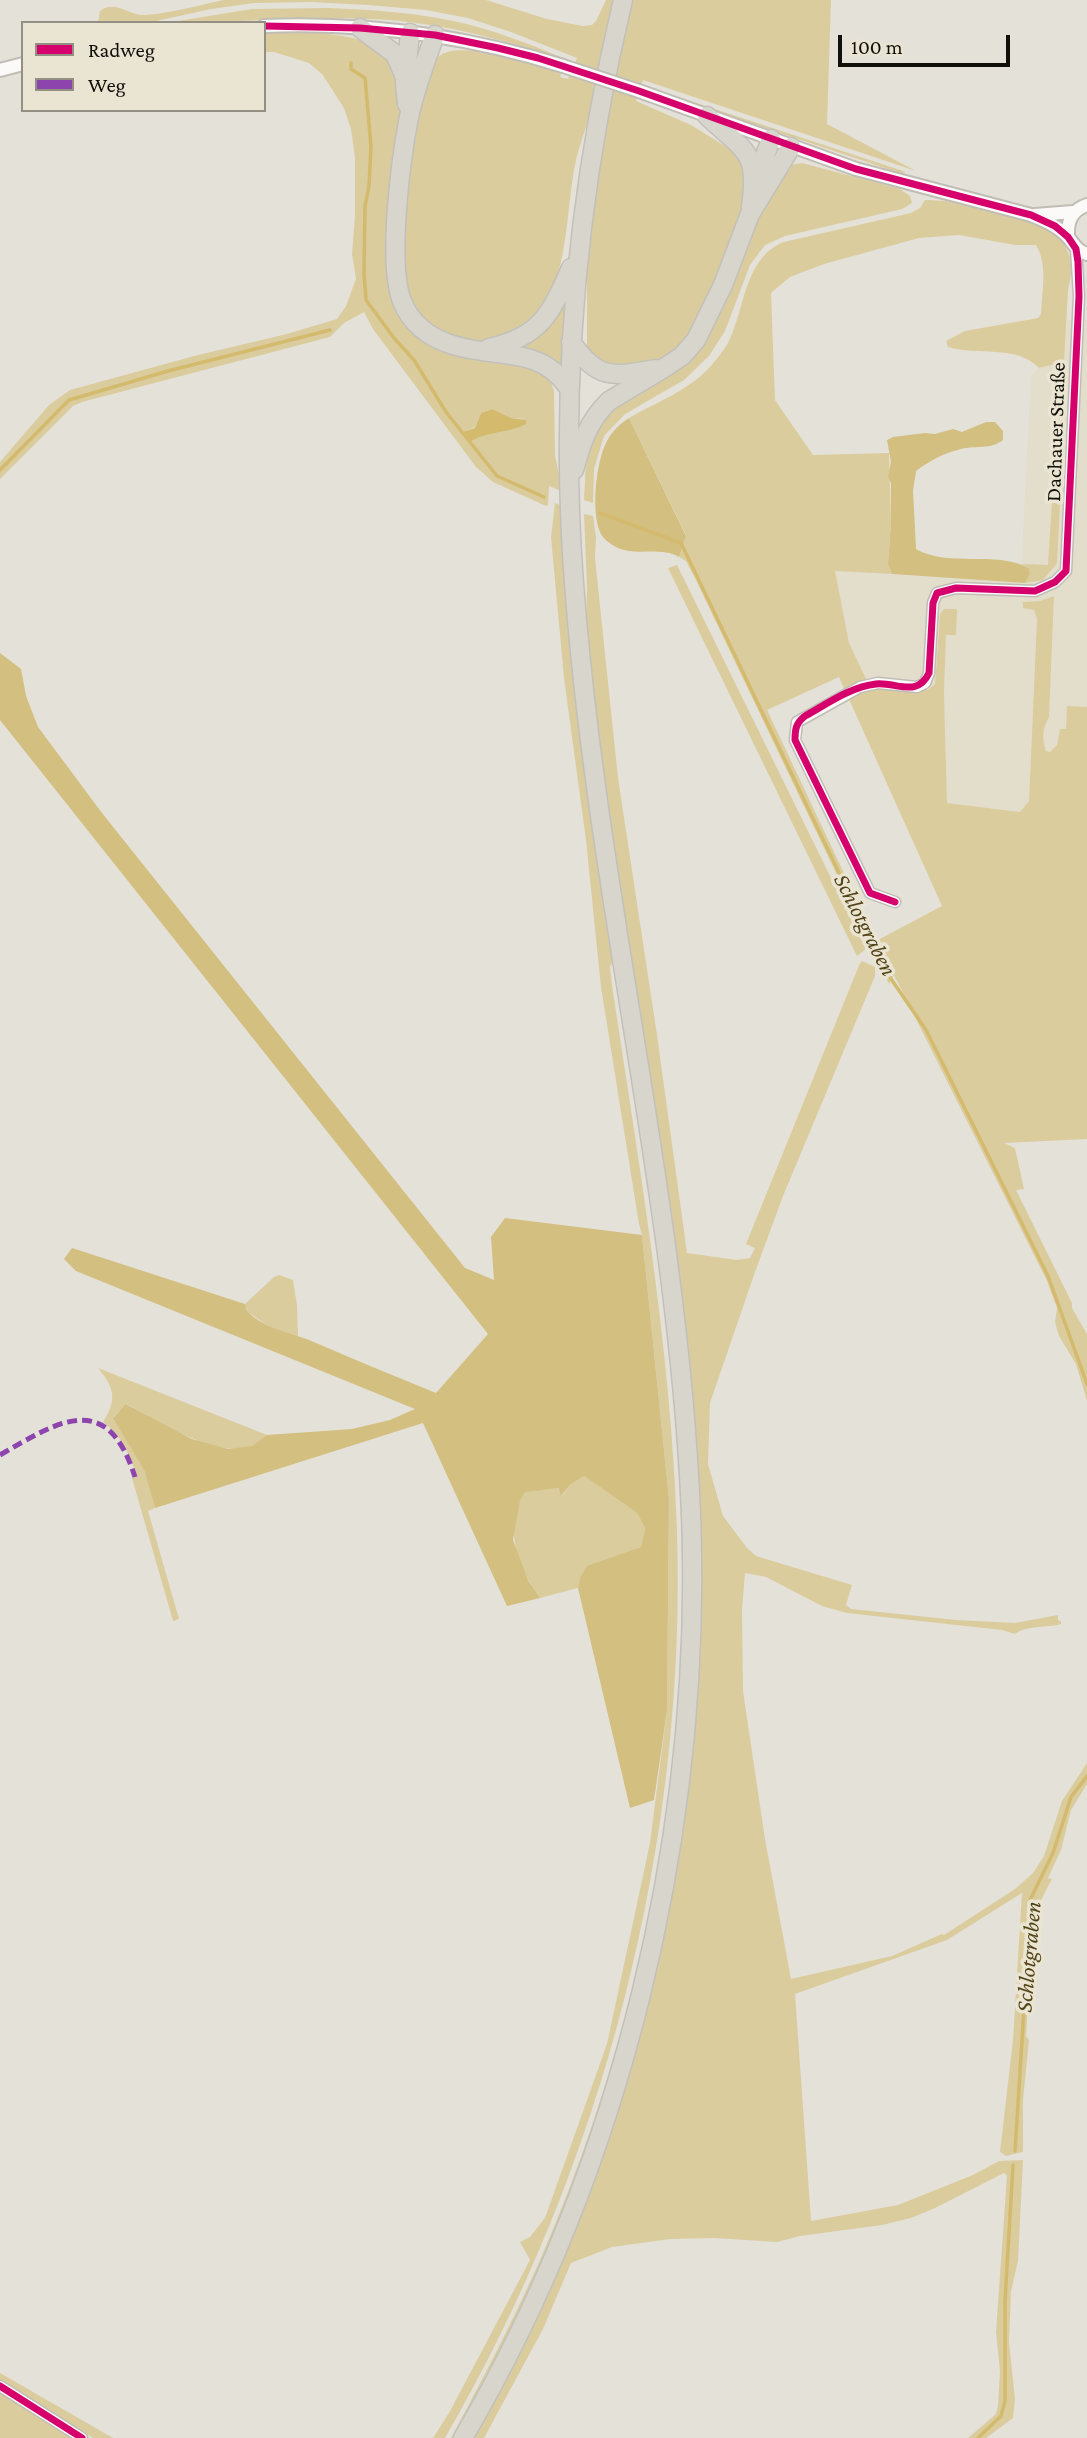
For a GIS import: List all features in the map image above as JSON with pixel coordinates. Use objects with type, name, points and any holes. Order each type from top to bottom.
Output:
[{"type":"highway","points":[[463,2438],[510,2351],[552,2259],[594,2149],[621,2066],[646,1973],[663,1890],[679,1788],[689,1687],[691,1514],[680,1361],[659,1197],[590,743],[574,588],[569,484],[568,387],[578,252],[589,163],[623,0]]},
{"type":"highway","points":[[360,28],[395,54],[402,65],[409,118]]},
{"type":"highway","points":[[405,83],[410,33]]},
{"type":"highway","points":[[435,35],[409,118],[396,238],[395,260],[399,292],[410,315],[427,333],[451,345],[523,357],[545,364],[560,376],[568,387]]},
{"type":"highway","points":[[707,116],[748,155],[754,169],[750,214]]},
{"type":"highway","points":[[754,186],[771,139]]},
{"type":"highway","points":[[569,484],[583,438],[600,409],[690,348],[703,328],[723,285],[750,214],[790,147]]},
{"type":"highway","points":[[479,351],[517,340],[539,326],[556,304],[578,252]]},
{"type":"highway","points":[[571,342],[585,361],[600,371],[635,373],[664,368]]},
{"type":"street","name":"Dachauer Straße","points":[[266,26],[360,28],[435,35],[498,48],[563,66],[856,169],[1031,215],[1055,226],[1081,251],[1066,570],[1055,582],[1035,591],[956,588],[937,593],[933,603],[929,673],[925,682],[917,687],[878,684],[860,687],[797,722],[795,740],[870,893],[895,902]]},
{"type":"street","points":[[0,70],[21,65]]},
{"type":"street","name":"Dachauer Straße","points":[[1031,215],[1073,212],[1087,205]]},
{"type":"street","points":[[1068,237],[1069,221],[1073,212]]},
{"type":"street","name":"Dachauer Straße","points":[[1079,296],[1087,276]]},
{"type":"street","points":[[0,2386],[82,2438]]},
{"type":"shaded area","points":[[224,0],[486,0],[547,19],[583,26],[592,25],[596,21],[606,0],[615,0],[596,94],[576,160],[559,270],[539,318],[501,339],[478,342],[446,334],[422,315],[411,296],[404,274],[402,250],[405,200],[413,145],[425,88],[438,57],[448,52],[463,50],[498,55],[561,73],[560,77],[568,79],[577,58],[468,18],[426,10],[368,5],[254,3],[156,21],[98,21],[100,11],[110,7],[141,15],[170,12]]},
{"type":"shaded area","points":[[632,0],[831,0],[827,124],[916,171],[643,80],[636,101],[691,125],[746,159],[746,200],[702,313],[686,340],[671,354],[645,366],[603,366],[587,349],[587,240],[617,68]]},
{"type":"shaded area","points":[[329,8],[407,13],[468,24],[566,59],[500,40],[412,22],[333,18],[178,21],[252,9]]},
{"type":"shaded area","points":[[266,33],[318,33],[359,40],[396,63],[403,119],[388,265],[430,344],[447,353],[527,364],[550,379],[554,391],[555,456],[563,492],[549,486],[548,505],[493,482],[476,467],[373,329],[364,312],[344,323],[330,337],[73,406],[0,479],[0,462],[49,405],[70,390],[337,319],[346,306],[356,279],[352,254],[355,157],[351,129],[344,108],[322,74],[309,63],[266,52]],"holes":[[[491,409],[511,418],[525,419],[470,442],[462,432],[475,427],[481,413]]]},
{"type":"shaded area","points":[[654,89],[906,172],[900,173]]},
{"type":"shaded area","points":[[802,163],[900,189],[910,196],[912,203],[902,209],[785,236],[765,245],[750,265],[725,331],[709,356],[684,380],[625,414],[604,436],[594,469],[593,503],[584,500],[586,460],[592,436],[608,411],[695,354],[706,341],[771,190],[790,165]]},
{"type":"shaded area","points":[[925,200],[946,201],[1023,220],[1055,232],[1073,263],[1068,291],[1064,362],[1039,368],[1019,356],[959,350],[948,347],[946,341],[965,331],[1038,318],[1041,314],[1043,278],[1042,261],[1036,245],[1015,245],[959,235],[919,238],[824,264],[790,277],[771,293],[775,400],[813,455],[889,453],[891,522],[888,562],[892,574],[835,571],[849,643],[869,685],[928,690],[935,684],[940,614],[944,609],[957,609],[956,635],[946,635],[944,693],[947,803],[1020,812],[1029,801],[1037,619],[1034,610],[1023,608],[1023,602],[1040,601],[1054,596],[1049,717],[1043,734],[1046,751],[1050,752],[1057,745],[1060,729],[1066,729],[1067,706],[1087,707],[1087,1139],[1004,1143],[1015,1148],[1024,1189],[1016,1190],[1087,1334],[1087,1401],[1076,1364],[1059,1336],[1055,1322],[1057,1308],[1047,1281],[894,975],[889,984],[695,578],[686,561],[679,557],[686,535],[629,418],[690,384],[713,363],[734,330],[753,272],[771,249],[784,242],[911,213],[920,208]],"holes":[[[839,677],[942,906],[876,941],[767,710]]]},
{"type":"shaded area","points":[[566,299],[564,367],[560,368],[547,357],[509,348]]},
{"type":"shaded area","points":[[1067,320],[1087,320],[1087,707],[1067,706],[1066,729],[1059,734],[1057,745],[1050,753],[1046,751],[1043,726],[1049,717],[1054,596],[1040,601],[1023,602],[1034,610],[1037,619],[1029,801],[1020,812],[947,803],[944,693],[946,634],[940,614],[935,684],[928,690],[869,685],[849,643],[835,571],[1025,583],[1029,568],[1022,564],[1031,376],[1039,368],[1064,362]]},
{"type":"shaded area","points":[[1062,378],[1062,472],[1053,472],[1059,379]]},
{"type":"shaded area","points":[[492,409],[511,418],[526,420],[526,424],[470,442],[462,432],[475,428],[481,413]]},
{"type":"shaded area","points":[[629,418],[686,536],[679,557],[664,552],[624,550],[609,542],[600,532],[595,499],[600,461],[611,434]]},
{"type":"shaded area","points":[[986,422],[995,422],[1003,431],[1003,440],[993,445],[949,453],[916,471],[913,491],[916,549],[943,557],[1015,563],[1029,568],[1030,574],[1025,583],[892,574],[888,563],[891,483],[888,477],[891,462],[887,440],[953,429],[962,432]]},
{"type":"shaded area","points":[[1061,485],[1057,563],[1043,580],[1025,583],[1030,574],[1029,568],[1022,564],[1048,565],[1053,486]]},
{"type":"shaded area","points":[[555,503],[562,506],[664,1283],[680,1468],[684,1561],[683,1655],[675,1758],[661,1860],[641,1961],[615,2060],[583,2158],[545,2254],[502,2347],[454,2438],[451,2438],[540,2260],[592,2125],[614,2056],[649,1914],[671,1771],[681,1634],[682,1569],[677,1439],[656,1244],[613,961],[610,967],[612,985],[661,1325],[674,1462],[677,1531],[676,1649],[667,1767],[650,1884],[624,2000],[590,2114],[549,2226],[501,2334],[445,2438],[433,2438],[530,2260],[520,2242],[530,2237],[545,2218],[607,2044],[650,1843],[667,1710],[669,1499],[642,1235],[601,987],[586,840],[564,678],[551,537]]},
{"type":"shaded area","points":[[584,514],[593,516],[596,537],[595,558],[618,778],[687,1253],[737,1260],[750,1258],[755,1248],[746,1244],[860,963],[862,961],[875,967],[875,976],[783,1196],[710,1403],[708,1464],[723,1516],[756,1556],[852,1585],[846,1605],[851,1609],[1015,1623],[1058,1615],[1061,1622],[1025,1629],[1015,1634],[1002,1630],[847,1613],[822,1606],[766,1577],[745,1573],[742,1610],[743,1691],[765,1839],[791,1979],[892,1956],[944,1935],[1015,1889],[1033,1873],[1044,1856],[1062,1801],[1087,1763],[1087,1784],[1071,1810],[1061,1850],[1048,1878],[1052,1879],[1037,1911],[1034,1927],[1032,1946],[1037,1949],[1031,1954],[1023,2152],[1006,2156],[1000,2152],[1013,2040],[1022,1893],[947,1940],[795,1994],[811,2221],[898,2205],[973,2175],[999,2161],[1023,2160],[1018,2261],[1011,2291],[1009,2342],[1015,2399],[1013,2418],[986,2438],[968,2438],[996,2414],[998,2406],[1000,2371],[996,2332],[1007,2176],[1004,2173],[935,2208],[911,2218],[882,2225],[800,2236],[777,2242],[715,2238],[670,2239],[612,2247],[571,2263],[543,2329],[484,2438],[471,2438],[606,2139],[693,1725],[699,1549],[586,633]]},
{"type":"shaded area","points":[[677,565],[866,949],[857,956],[668,568]]},
{"type":"shaded area","points":[[0,653],[21,669],[26,696],[38,727],[102,813],[465,1268],[494,1280],[491,1237],[505,1218],[642,1235],[669,1499],[667,1710],[654,1800],[630,1808],[578,1588],[587,1566],[641,1547],[645,1528],[637,1513],[584,1476],[570,1485],[561,1496],[559,1488],[525,1492],[520,1501],[513,1540],[528,1580],[540,1598],[507,1606],[423,1423],[155,1508],[144,1470],[113,1418],[126,1404],[192,1439],[228,1449],[252,1446],[267,1435],[352,1429],[390,1420],[415,1409],[76,1271],[64,1259],[72,1248],[245,1304],[246,1310],[268,1325],[436,1393],[488,1334],[0,720]]},
{"type":"shaded area","points":[[279,1275],[293,1280],[298,1336],[274,1330],[245,1310],[245,1304]]},
{"type":"shaded area","points":[[98,1368],[267,1435],[254,1445],[240,1449],[224,1448],[189,1437],[127,1404],[113,1417],[144,1470],[155,1508],[148,1511],[179,1619],[173,1621],[132,1478],[137,1476],[120,1440],[103,1422],[111,1407],[112,1394],[108,1382]]},
{"type":"shaded area","points":[[584,1476],[637,1513],[645,1528],[641,1547],[580,1578],[578,1588],[540,1598],[519,1560],[514,1533],[518,1505],[525,1491],[560,1488],[562,1496],[570,1485]]},
{"type":"shaded area","points":[[0,2373],[113,2438],[93,2438],[0,2381]]},
{"type":"shaded area","points":[[0,2393],[73,2438],[0,2438]]},
{"type":"waterway","points":[[351,63],[351,69],[365,78],[371,146],[365,206],[366,300],[414,360],[446,412],[497,476],[544,497]]},
{"type":"waterway","points":[[0,470],[69,400],[168,371],[330,330]]},
{"type":"waterway","name":"Schlotgraben","points":[[600,513],[681,543],[887,973],[926,1030],[1048,1276],[1087,1384]]},
{"type":"waterway","name":"Schlotgraben","points":[[1015,2151],[1031,1898],[1053,1853],[1071,1797],[1087,1776]]},
{"type":"waterway","name":"Schlotgraben","points":[[978,2438],[1001,2416],[1005,2401],[1005,2301],[1013,2165]]},
{"type":"marked path","points":[[0,1455],[61,1424],[79,1420],[96,1422],[110,1432],[124,1449],[135,1477]]},
{"type":"cycle path","points":[[266,26],[360,28],[435,35],[538,58],[639,91],[856,169],[1031,215],[1055,226],[1068,237],[1076,249],[1079,296],[1066,571],[1055,582],[1035,591],[956,588],[937,593],[933,603],[929,673],[924,681],[912,687],[876,684],[857,689],[805,716],[796,729],[795,740],[870,893],[895,902]]},
{"type":"cycle path","points":[[0,2386],[82,2438]]}]
